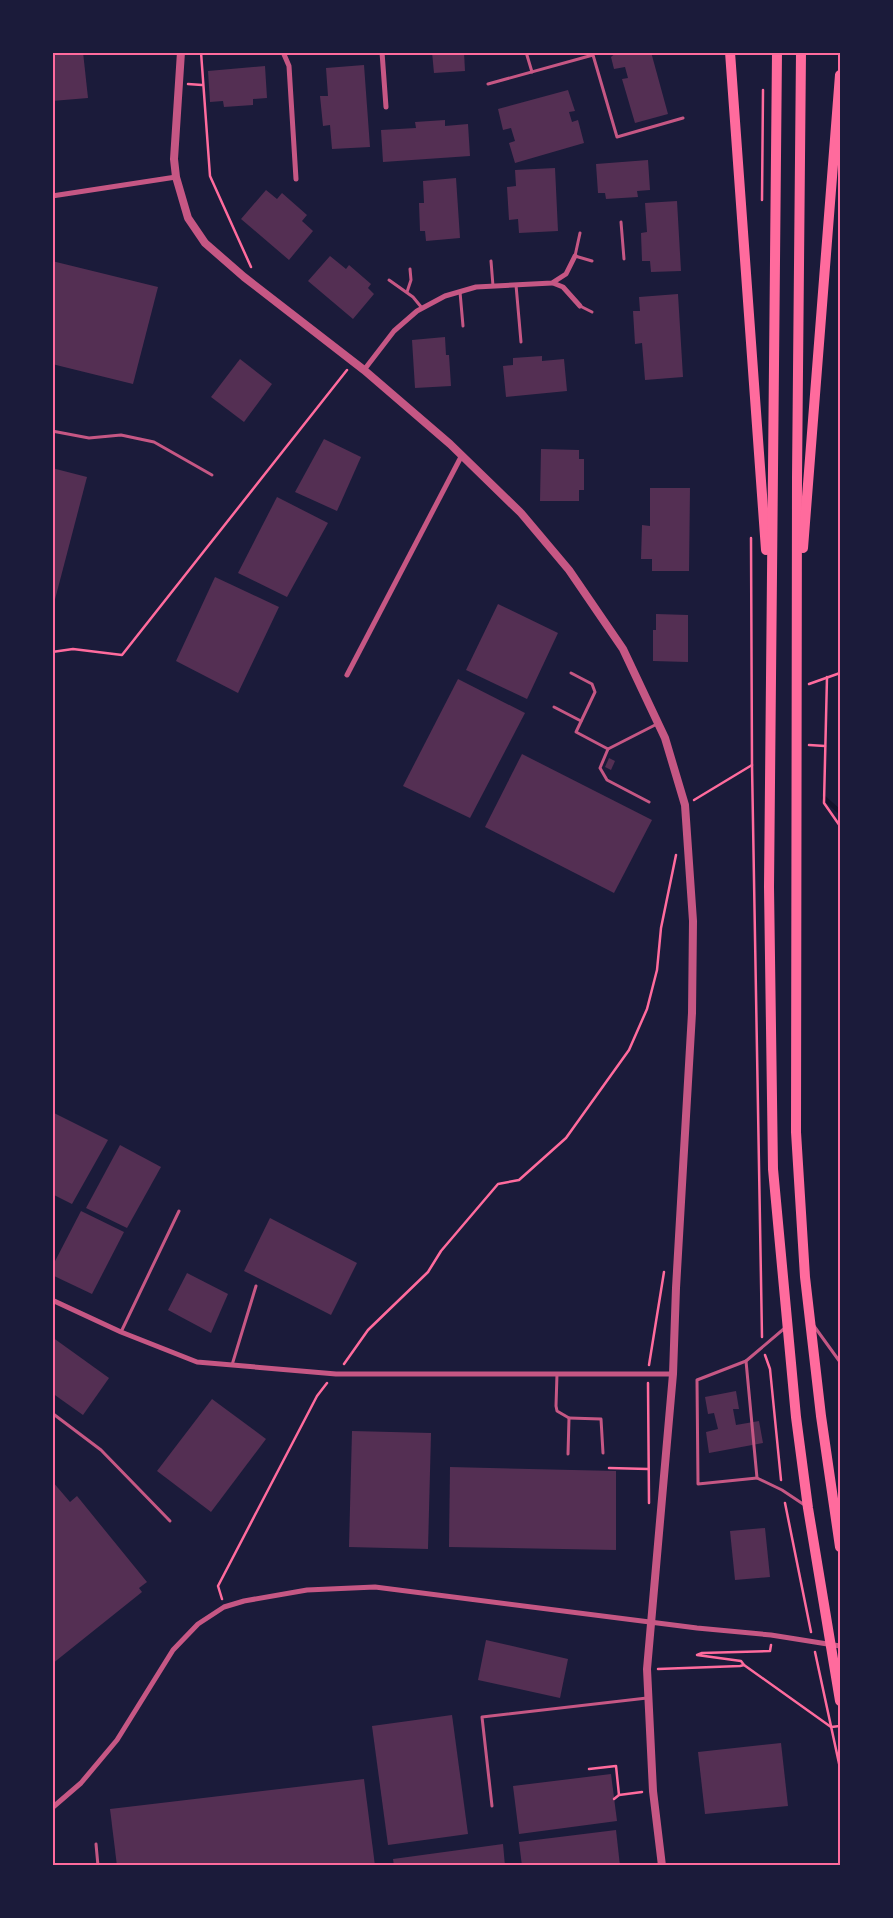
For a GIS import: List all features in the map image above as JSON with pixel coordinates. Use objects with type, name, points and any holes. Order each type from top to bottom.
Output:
[{"type":"highway","points":[[730,52],[772,633]]},
{"type":"highway","points":[[777,52],[769,887],[773,1169],[786,1327],[808,1508],[840,1702]]},
{"type":"highway","points":[[801,52],[796,1132],[805,1276],[821,1416],[839,1527],[840,1547]]},
{"type":"highway","points":[[798,626],[816,366],[840,75]]},
{"type":"street","points":[[182,52],[174,142],[176,177],[188,218],[205,243],[244,277],[364,370],[462,455],[521,513],[569,570],[623,649],[665,738],[685,805],[693,921],[692,1013],[673,1374],[647,1669],[653,1791],[662,1866]]},
{"type":"street","points":[[283,52],[290,66],[296,179]]},
{"type":"street","points":[[382,52],[386,107]]},
{"type":"street","points":[[52,196],[176,177]]},
{"type":"street","points":[[552,283],[566,274],[575,256]]},
{"type":"street","points":[[364,370],[394,331],[422,308],[445,296],[493,286],[552,283],[563,287],[580,306]]},
{"type":"street","points":[[347,675],[462,455]]},
{"type":"street","points":[[52,1300],[121,1332],[197,1362],[336,1374],[673,1374]]},
{"type":"street","points":[[52,1808],[82,1783],[117,1740],[173,1650],[198,1624],[224,1607],[244,1601],[307,1590],[375,1587],[697,1628],[771,1635],[840,1646]]},
{"type":"lane","points":[[526,52],[532,72]]},
{"type":"lane","points":[[488,84],[593,55],[617,137],[684,118]]},
{"type":"lane","points":[[621,222],[624,259]]},
{"type":"lane","points":[[580,234],[575,256],[592,261]]},
{"type":"lane","points":[[491,261],[493,286]]},
{"type":"lane","points":[[407,292],[411,280],[410,269]]},
{"type":"lane","points":[[389,280],[407,292],[422,308]]},
{"type":"lane","points":[[516,285],[521,342]]},
{"type":"lane","points":[[460,292],[463,326]]},
{"type":"lane","points":[[580,306],[592,312]]},
{"type":"lane","points":[[52,431],[89,438],[121,434],[154,442],[212,475]]},
{"type":"lane","points":[[572,673],[592,684],[595,692],[576,732],[608,749]]},
{"type":"lane","points":[[554,707],[581,721]]},
{"type":"lane","points":[[649,802],[606,780],[600,768],[608,749],[658,724]]},
{"type":"lane","points":[[121,1332],[179,1211]]},
{"type":"lane","points":[[232,1366],[256,1286]]},
{"type":"lane","points":[[811,1322],[840,1362]]},
{"type":"lane","points":[[786,1327],[746,1360],[697,1380],[698,1484],[757,1478],[782,1490],[808,1508]]},
{"type":"lane","points":[[746,1360],[757,1478]]},
{"type":"lane","points":[[557,1373],[557,1411],[568,1418],[601,1419],[603,1453]]},
{"type":"lane","points":[[52,1413],[101,1450],[170,1521]]},
{"type":"lane","points":[[568,1418],[568,1454]]},
{"type":"lane","points":[[492,1806],[482,1717],[647,1698]]},
{"type":"lane","points":[[96,1844],[98,1866]]},
{"type":"path","points":[[201,52],[210,176],[250,265],[255,272]]},
{"type":"path","points":[[762,202],[763,87]]},
{"type":"path","points":[[52,652],[73,649],[122,655],[318,404],[345,374]]},
{"type":"path","points":[[685,805],[752,765],[751,665]]},
{"type":"path","points":[[797,684],[814,683],[840,673]]},
{"type":"path","points":[[827,677],[824,802],[840,826]]},
{"type":"path","points":[[797,745],[825,746]]},
{"type":"path","points":[[224,1607],[218,1586],[317,1396],[336,1374],[368,1330],[428,1272],[441,1251],[498,1184],[519,1180],[566,1138],[629,1050],[646,1009],[657,970],[661,928],[676,854]]},
{"type":"path","points":[[649,1506],[648,1374],[665,1269]]},
{"type":"path","points":[[610,1468],[648,1469]]},
{"type":"path","points":[[770,1651],[702,1653],[697,1655],[741,1662],[831,1728],[840,1726]]},
{"type":"path","points":[[647,1669],[744,1665]]},
{"type":"path","points":[[589,1769],[616,1766],[619,1795]]},
{"type":"path","points":[[614,1799],[619,1795],[653,1791]]},
{"type":"building","points":[[52,52],[83,52],[88,98],[52,101]]},
{"type":"building","points":[[432,52],[464,52],[465,71],[434,73]]},
{"type":"building","points":[[617,52],[651,52],[668,114],[635,123],[622,79],[628,78],[625,67],[614,69],[611,57]]},
{"type":"building","points":[[364,65],[370,147],[332,149],[330,125],[323,126],[320,96],[328,96],[326,68]]},
{"type":"building","points":[[265,66],[267,98],[253,99],[253,105],[224,107],[223,101],[210,102],[208,71]]},
{"type":"building","points":[[568,90],[575,111],[569,112],[572,122],[578,120],[584,143],[515,163],[509,143],[515,141],[511,128],[503,130],[498,109]]},
{"type":"building","points":[[445,120],[445,126],[468,124],[470,156],[383,162],[381,130],[416,128],[415,122]]},
{"type":"building","points":[[648,160],[650,190],[637,191],[638,197],[606,199],[605,193],[598,193],[596,164]]},
{"type":"building","points":[[555,168],[558,231],[519,233],[518,219],[509,220],[507,187],[516,186],[515,170]]},
{"type":"building","points":[[456,178],[460,238],[426,241],[425,231],[420,231],[419,203],[424,203],[423,181]]},
{"type":"building","points":[[266,190],[277,199],[282,193],[307,215],[302,221],[313,231],[289,260],[241,219]]},
{"type":"building","points":[[677,201],[681,271],[651,272],[650,261],[642,261],[641,233],[647,232],[645,203]]},
{"type":"building","points":[[330,256],[346,269],[349,265],[371,284],[368,288],[374,294],[353,319],[308,281]]},
{"type":"building","points":[[52,261],[158,287],[133,384],[52,364]]},
{"type":"building","points":[[678,294],[683,377],[645,380],[642,343],[635,344],[633,311],[640,311],[639,297]]},
{"type":"building","points":[[445,337],[446,355],[449,355],[451,386],[415,388],[412,340]]},
{"type":"building","points":[[542,356],[542,361],[564,359],[567,391],[506,397],[503,366],[513,365],[513,358]]},
{"type":"building","points":[[240,359],[272,384],[244,422],[211,397]]},
{"type":"building","points":[[324,439],[361,457],[337,511],[295,492]]},
{"type":"building","points":[[541,449],[579,450],[579,459],[584,459],[584,490],[579,490],[579,501],[540,501]]},
{"type":"building","points":[[52,468],[87,477],[53,607],[52,607]]},
{"type":"building","points":[[650,488],[690,488],[689,571],[652,571],[652,559],[641,559],[642,525],[650,526]]},
{"type":"building","points":[[277,497],[328,523],[287,597],[238,573]]},
{"type":"building","points":[[215,577],[279,607],[238,693],[176,661]]},
{"type":"building","points":[[498,604],[558,633],[527,699],[466,670]]},
{"type":"building","points":[[656,614],[688,615],[688,662],[653,661],[653,630],[656,630]]},
{"type":"building","points":[[458,679],[525,713],[470,818],[403,786]]},
{"type":"building","points":[[522,754],[652,820],[614,893],[485,827]]},
{"type":"building","points":[[609,758],[615,761],[611,770],[605,767]]},
{"type":"building","points":[[52,1112],[108,1140],[72,1204],[52,1194]]},
{"type":"building","points":[[120,1145],[161,1167],[127,1228],[86,1208]]},
{"type":"building","points":[[81,1211],[124,1232],[92,1294],[52,1275],[52,1267]]},
{"type":"building","points":[[270,1218],[357,1263],[331,1315],[244,1271]]},
{"type":"building","points":[[187,1273],[228,1294],[211,1333],[168,1310]]},
{"type":"building","points":[[52,1337],[109,1378],[83,1415],[52,1393]]},
{"type":"building","points":[[736,1391],[739,1409],[733,1409],[736,1425],[759,1421],[763,1443],[709,1453],[706,1432],[718,1429],[714,1413],[708,1414],[705,1397]]},
{"type":"building","points":[[212,1399],[266,1439],[211,1512],[157,1471]]},
{"type":"building","points":[[352,1431],[431,1433],[428,1549],[349,1547]]},
{"type":"building","points":[[450,1467],[616,1471],[616,1550],[449,1547]]},
{"type":"building","points":[[52,1481],[70,1502],[77,1496],[147,1582],[139,1588],[142,1592],[52,1664]]},
{"type":"building","points":[[765,1528],[770,1577],[735,1580],[730,1531]]},
{"type":"building","points":[[486,1640],[568,1659],[560,1698],[478,1680]]},
{"type":"building","points":[[452,1715],[468,1834],[388,1845],[372,1726]]},
{"type":"building","points":[[781,1743],[788,1806],[705,1814],[698,1752]]},
{"type":"building","points":[[611,1774],[617,1821],[519,1834],[513,1786]]},
{"type":"building","points":[[364,1779],[375,1866],[117,1866],[110,1809]]},
{"type":"building","points":[[616,1830],[620,1866],[522,1866],[519,1842]]},
{"type":"building","points":[[503,1844],[505,1866],[394,1866],[393,1859]]},
{"type":"waterway","points":[[824,798],[840,812]]}]
